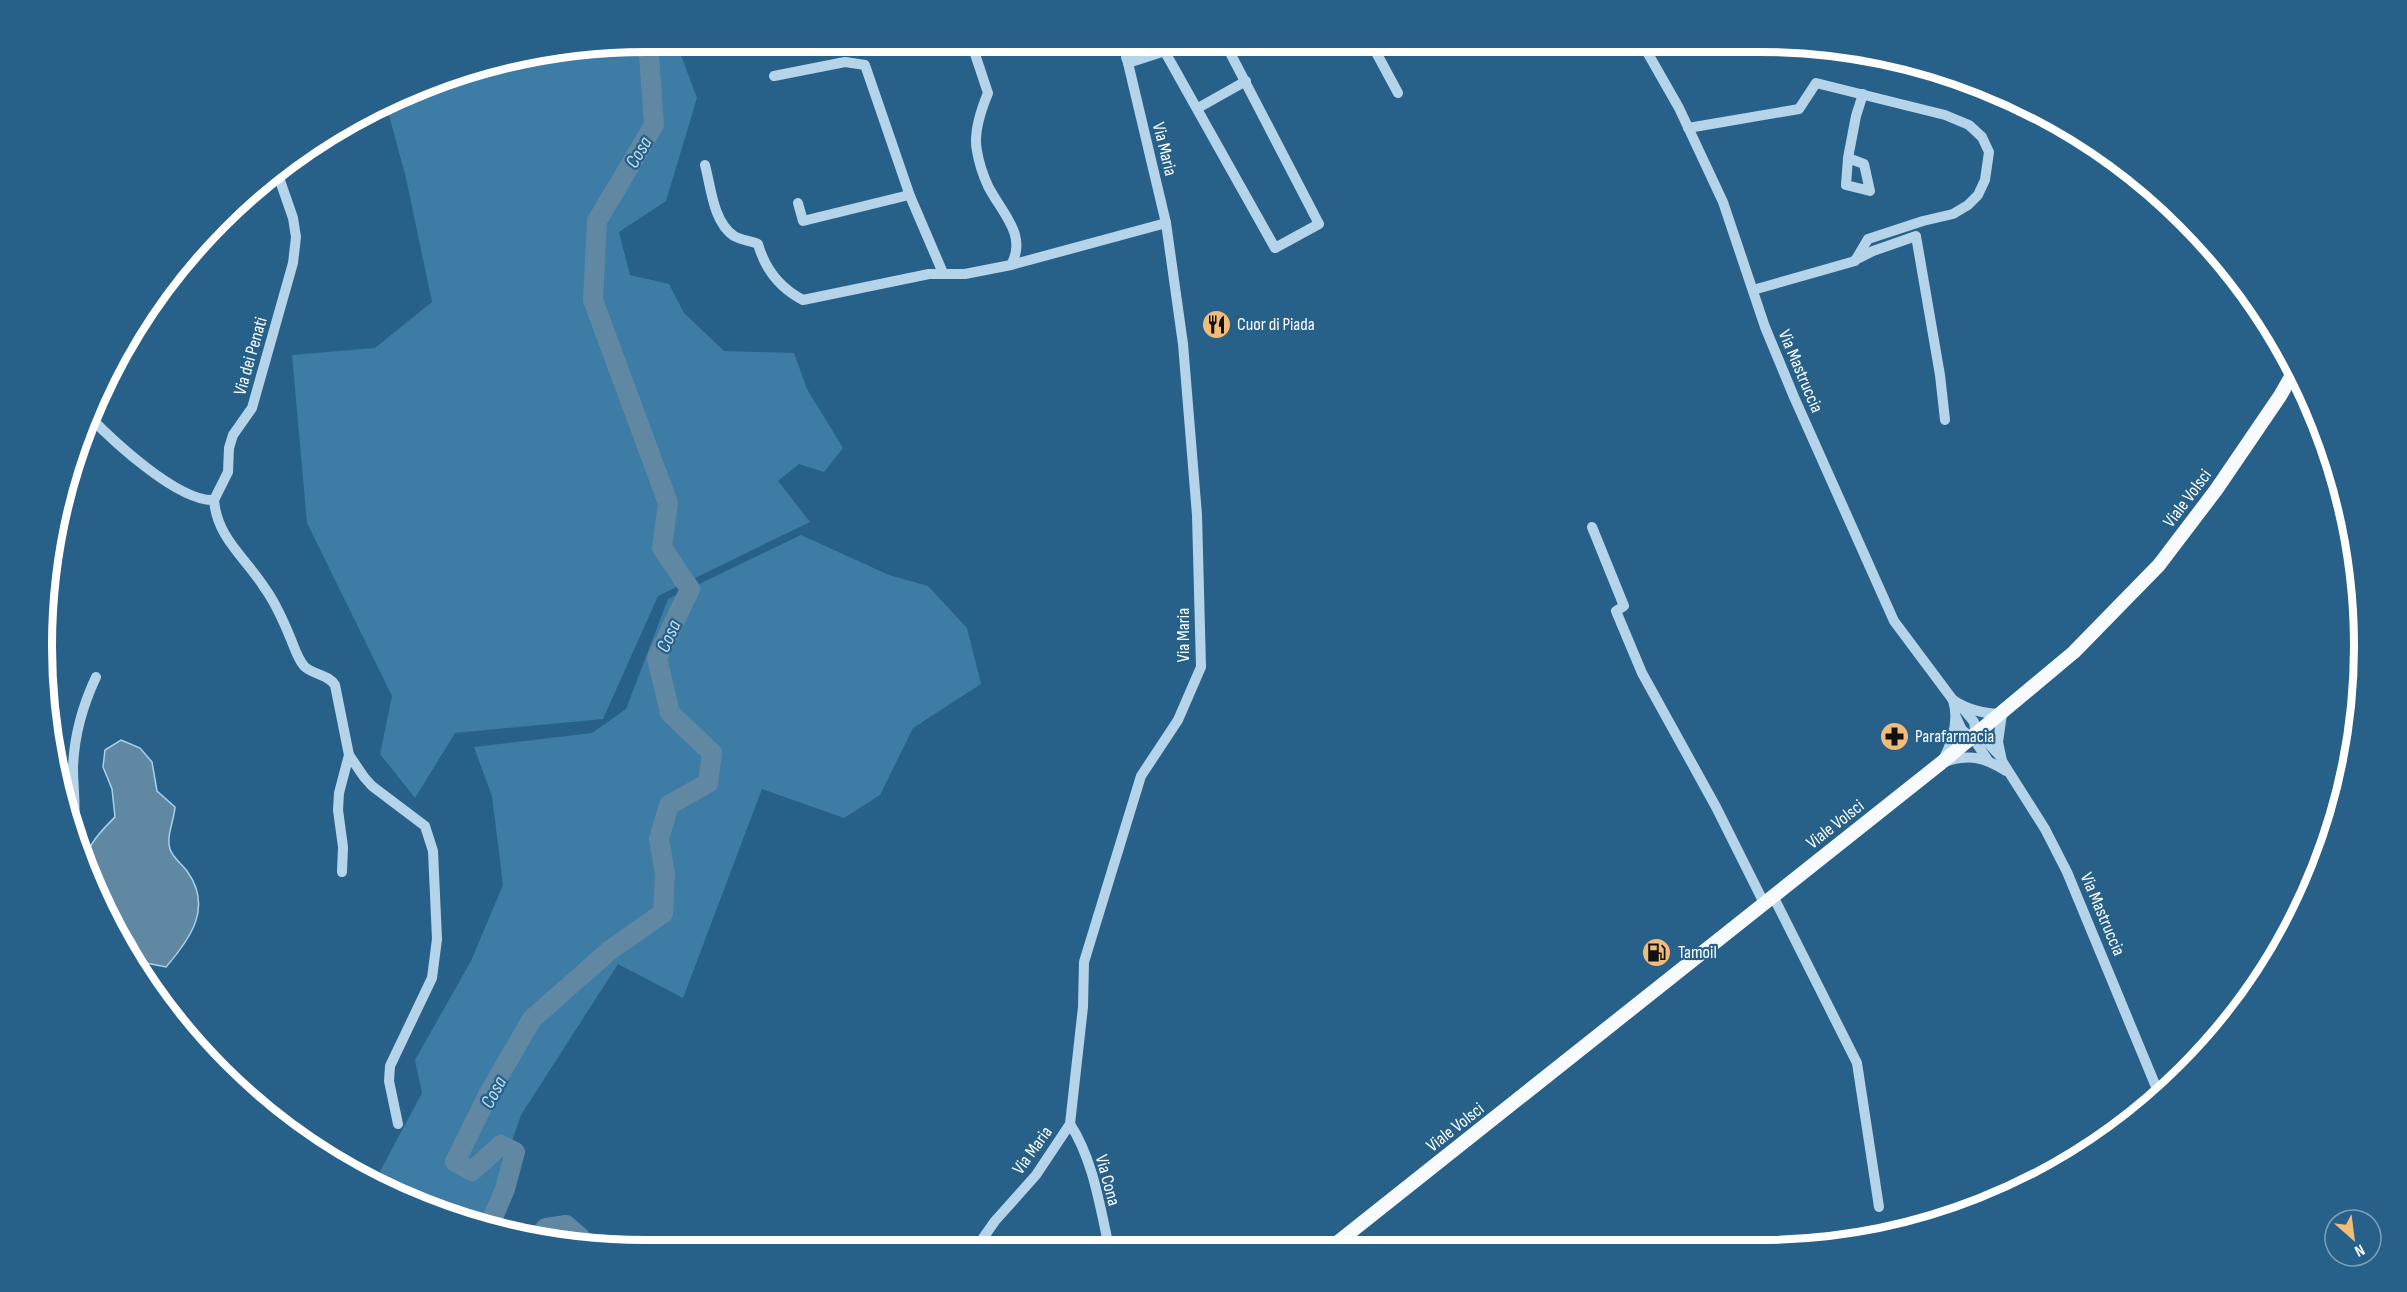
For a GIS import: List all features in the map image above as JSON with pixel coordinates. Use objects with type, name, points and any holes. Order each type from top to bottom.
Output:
[{"type":"main road","name":"Viale Volsci","points":[[1341,1240],[1975,736],[2074,652],[2159,565],[2216,490],[2290,378]]},
{"type":"street","points":[[974,52],[988,93],[978,124],[976,148],[988,187],[1012,223],[1017,240],[1017,255],[1011,265]]},
{"type":"street","points":[[1124,52],[1128,63],[1166,52],[1275,248],[1318,224],[1230,52]]},
{"type":"street","name":"Via Maria","points":[[982,1240],[995,1221],[1036,1175],[1070,1124],[1083,1007],[1084,962],[1141,776],[1178,720],[1201,667],[1197,515],[1188,395],[1166,223],[1128,63],[1128,52]]},
{"type":"street","points":[[1376,52],[1398,93]]},
{"type":"street","name":"Via Mastruccia","points":[[1647,52],[1688,128],[1723,202],[1753,290],[1794,397],[1894,621],[1974,722],[1975,736]]},
{"type":"street","points":[[774,76],[845,62],[865,65],[909,195],[943,273]]},
{"type":"street","points":[[1198,108],[1246,81]]},
{"type":"street","points":[[1688,128],[1799,109],[1816,83],[1945,115],[1969,125],[1982,137],[1989,152],[1985,180],[1978,195],[1968,205],[1953,214],[1868,239],[1855,261]]},
{"type":"street","points":[[1848,159],[1856,116],[1863,94]]},
{"type":"street","points":[[705,165],[716,209],[724,226],[735,236],[758,244],[763,262],[774,276],[785,289],[803,300],[943,273],[965,274],[1011,265],[1166,223]]},
{"type":"street","name":"Via dei Penati","points":[[214,500],[228,472],[229,448],[233,435],[252,408],[293,263],[296,237],[293,218],[280,179]]},
{"type":"street","points":[[798,203],[803,221],[909,195]]},
{"type":"street","points":[[1753,290],[1855,261],[1873,251],[1916,236],[1940,375],[1945,420]]},
{"type":"street","points":[[97,423],[136,459],[176,487],[202,499],[214,500],[215,513],[228,541],[264,586],[283,621],[299,659],[305,667],[331,679],[349,755],[372,786],[425,826],[434,851],[437,939],[432,978],[390,1066],[389,1081],[398,1124]]},
{"type":"street","points":[[1592,527],[1624,606],[1616,611],[1642,673],[1857,1063],[1879,1207]]},
{"type":"street","points":[[74,802],[73,768],[76,733],[80,716],[96,677]]},
{"type":"street","points":[[1941,763],[1952,741],[1957,703],[1979,712],[2002,714],[1998,733],[2000,756]]},
{"type":"street","points":[[1956,716],[1962,730],[1987,742],[2000,756]]},
{"type":"street","points":[[1975,736],[1987,759],[2006,772]]},
{"type":"street","points":[[342,872],[344,847],[338,810],[339,793],[349,755]]},
{"type":"street","name":"Via Mastruccia","points":[[2000,756],[2006,772],[2045,829],[2067,872],[2156,1088]]},
{"type":"street","points":[[1941,763],[1963,757],[1987,759]]},
{"type":"street","name":"Via Cona","points":[[1070,1124],[1079,1138],[1092,1179],[1106,1240]]},
{"type":"shaded area","points":[[680,52],[697,98],[666,201],[619,232],[630,275],[669,284],[684,313],[724,351],[794,353],[807,389],[843,448],[824,472],[799,464],[778,481],[810,522],[658,596],[603,719],[455,733],[415,798],[380,754],[392,696],[307,523],[292,355],[375,348],[432,302],[406,178],[388,112],[455,84],[530,64],[607,54]]},
{"type":"shaded area","points":[[801,535],[889,575],[928,586],[967,628],[981,684],[913,728],[880,795],[844,818],[762,789],[683,998],[618,964],[521,1115],[486,1217],[455,1208],[378,1175],[422,1093],[415,1060],[471,961],[503,885],[492,796],[474,747],[592,733],[626,709],[668,599]]},
{"type":"shaded area","points":[[121,740],[140,748],[152,762],[157,791],[175,807],[170,849],[195,884],[198,910],[196,922],[190,933],[166,967],[146,963],[114,908],[89,849],[115,817],[112,789],[103,767],[105,750]]},
{"type":"waterway","name":"Cosa","points":[[492,1219],[505,1189],[515,1152],[501,1145],[472,1171],[455,1162],[489,1093],[532,1019],[609,951],[663,913],[665,874],[659,839],[669,805],[708,783],[712,753],[670,713],[657,658],[690,589],[662,548],[668,503],[593,300],[597,221],[654,125],[647,52]]},
{"type":"waterway","points":[[544,1230],[566,1225],[577,1235]]},
{"type":"place","name":"Cuor di Piada","points":[[1216,324]]},
{"type":"place","name":"Parafarmacia","points":[[1894,736]]},
{"type":"place","name":"Tamoil","points":[[1657,952]]}]
